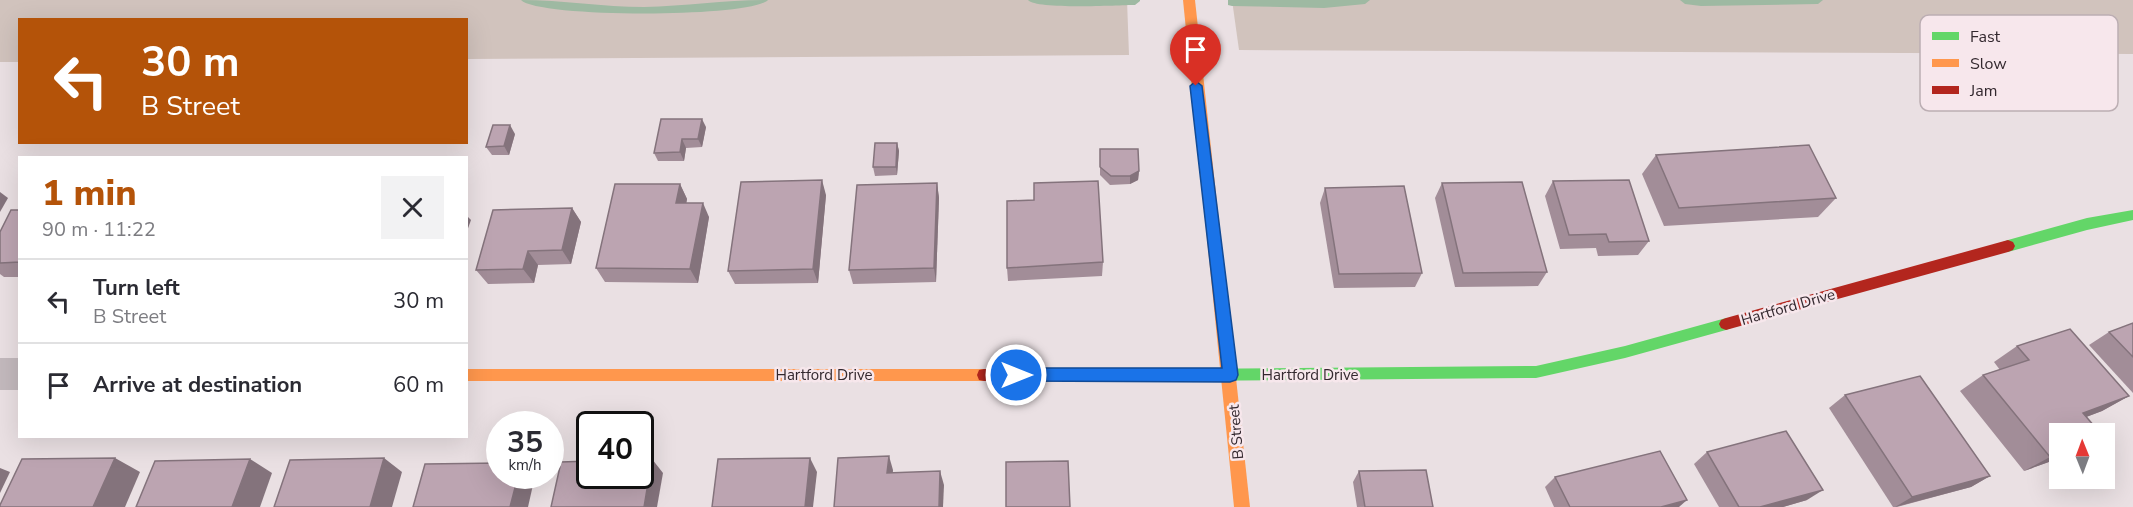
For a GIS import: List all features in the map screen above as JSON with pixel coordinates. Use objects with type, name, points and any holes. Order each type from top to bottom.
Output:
[{"type":"street","name":"B Street","points":[[1189,0],[1196,86],[1230,375],[1242,507]]},
{"type":"street","name":"Hartford Drive","points":[[468,375],[1230,375],[1536,372],[1625,352],[2087,224],[2133,216]]},
{"type":"street","points":[[0,374],[18,374]]},
{"type":"shaded area","points":[[0,0],[1127,0],[1129,55],[468,59],[468,18],[18,18],[18,62],[0,62]]},
{"type":"shaded area","points":[[1232,0],[2133,0],[2133,54],[2118,54],[2118,15],[1920,15],[1920,53],[1239,50]]},
{"type":"building","points":[[661,119],[702,119],[698,139],[682,139],[680,152],[654,153]]},
{"type":"building","points":[[493,125],[510,125],[504,146],[486,147]]},
{"type":"building","points":[[875,143],[897,143],[896,167],[873,167]]},
{"type":"building","points":[[1809,145],[1836,198],[1679,208],[1656,155]]},
{"type":"building","points":[[1100,149],[1138,149],[1139,171],[1130,176],[1111,176],[1100,167]]},
{"type":"building","points":[[822,180],[813,269],[728,271],[741,182]]},
{"type":"building","points":[[1629,180],[1649,241],[1609,242],[1606,234],[1569,235],[1553,181]]},
{"type":"building","points":[[1098,181],[1103,262],[1007,268],[1007,201],[1034,200],[1034,183]]},
{"type":"building","points":[[1522,182],[1547,272],[1463,273],[1442,183]]},
{"type":"building","points":[[937,183],[934,268],[849,270],[857,185]]},
{"type":"building","points":[[615,184],[680,184],[676,203],[703,203],[690,269],[596,268]]},
{"type":"building","points":[[1404,186],[1422,273],[1339,274],[1325,188]]},
{"type":"building","points":[[572,208],[562,250],[528,251],[523,269],[476,270],[493,210]]},
{"type":"building","points":[[11,210],[18,210],[18,262],[0,263],[0,232]]},
{"type":"building","points":[[2133,323],[2133,357],[2109,332]]},
{"type":"building","points":[[2070,329],[2129,396],[2083,413],[2092,423],[2049,423],[2049,456],[1983,375],[2029,360],[2017,346]]},
{"type":"building","points":[[1920,376],[1990,476],[1912,497],[1845,395]]},
{"type":"building","points":[[1786,431],[1823,490],[1760,507],[1739,507],[1707,452]]},
{"type":"building","points":[[1660,451],[1687,500],[1661,507],[1570,507],[1555,477]]},
{"type":"building","points":[[889,456],[887,473],[940,471],[939,507],[834,507],[838,458]]},
{"type":"building","points":[[115,458],[93,507],[0,507],[22,459]]},
{"type":"building","points":[[384,458],[370,507],[274,507],[290,460]]},
{"type":"building","points":[[810,458],[805,507],[712,507],[718,459]]},
{"type":"building","points":[[250,459],[232,507],[136,507],[155,461]]},
{"type":"building","points":[[576,461],[576,489],[647,489],[644,507],[551,507],[555,489],[564,489],[564,462]]},
{"type":"building","points":[[1068,461],[1070,507],[1006,507],[1006,462]]},
{"type":"building","points":[[486,463],[486,489],[515,489],[510,507],[413,507],[425,464]]},
{"type":"building","points":[[1426,470],[1433,507],[1365,507],[1359,471]]},
{"type":"waterway","points":[[526,0],[615,10],[704,8],[763,0]]},
{"type":"waterway","points":[[1033,0],[1135,1]]},
{"type":"waterway","points":[[1232,2],[1324,4],[1365,0]]},
{"type":"waterway","points":[[1685,0],[1701,2],[1818,0]]},
{"type":"traffic: fast","points":[[2008,246],[2087,224],[2133,215]]},
{"type":"traffic: fast","points":[[1179,375],[1536,372],[1625,352],[1726,324]]},
{"type":"traffic: slow","points":[[1189,0],[1242,507]]},
{"type":"traffic: slow","points":[[468,375],[984,375]]},
{"type":"traffic: jam","points":[[1726,324],[2008,246]]},
{"type":"traffic: jam","points":[[984,375],[1179,375]]},
{"type":"route","points":[[1016,375],[1230,375],[1196,86]]}]
